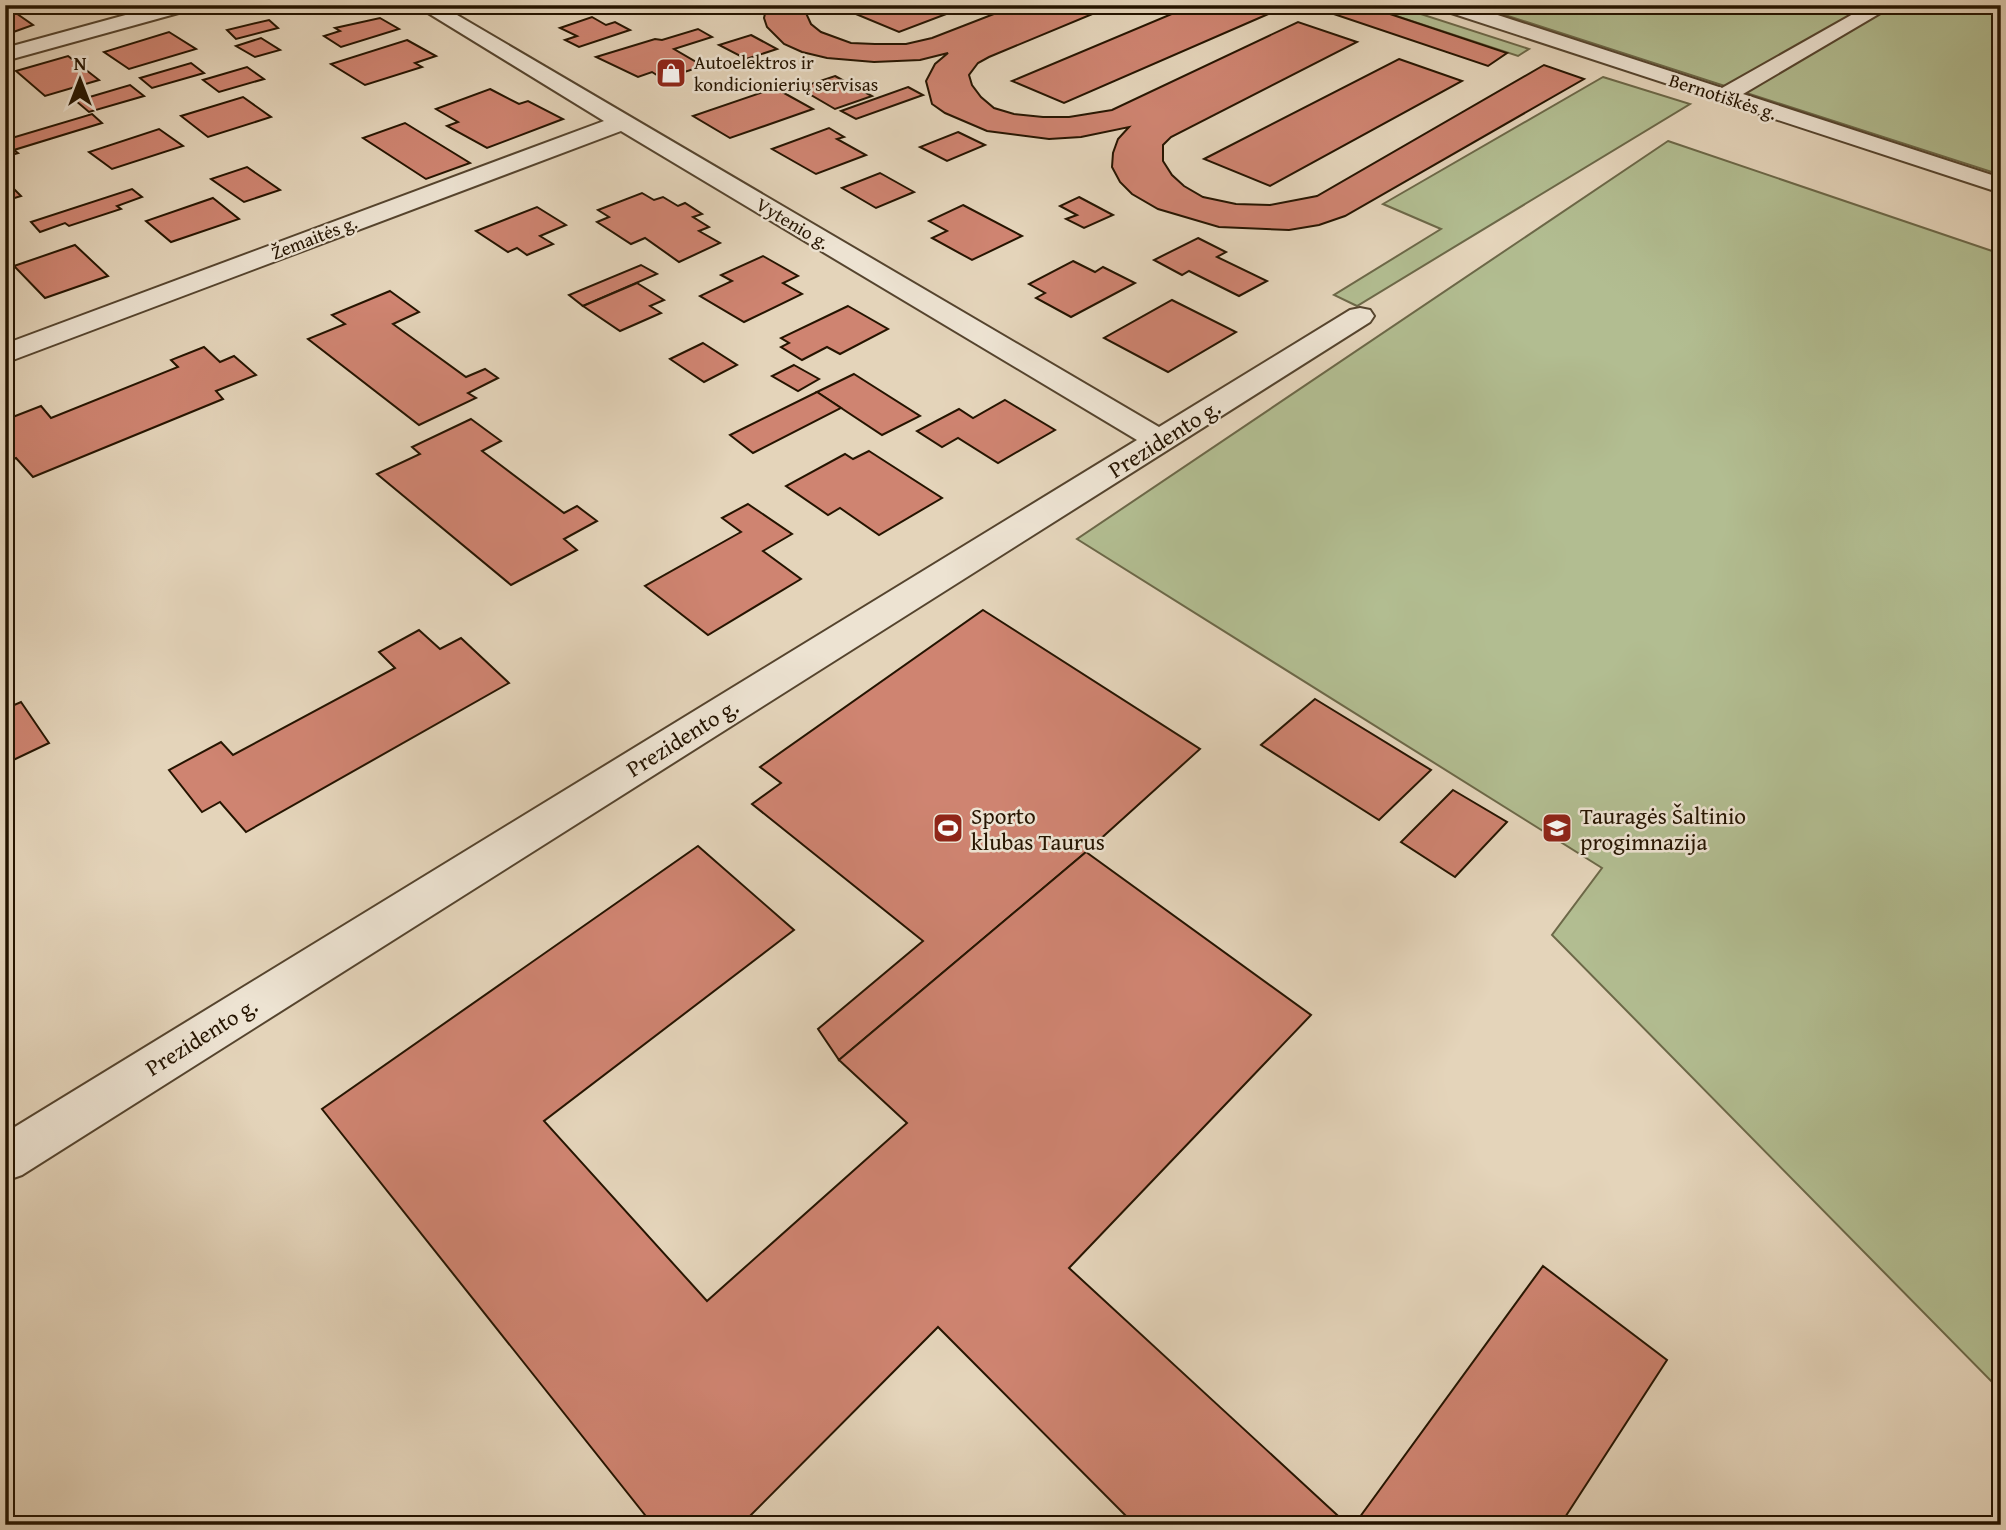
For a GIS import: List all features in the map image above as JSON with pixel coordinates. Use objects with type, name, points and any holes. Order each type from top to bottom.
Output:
[{"type":"street","points":[[5,55],[186,5]]},
{"type":"street","name":"Vytenio g.","points":[[425,5],[1160,441]]},
{"type":"street","name":"Bernotiškės g.","points":[[1446,5],[2001,186]]},
{"type":"street","points":[[1724,96],[1884,5]]},
{"type":"street","name":"Žemaitės g.","points":[[5,354],[623,122]]},
{"type":"street","name":"Prezidento g.","points":[[5,1159],[1360,316]]},
{"type":"green space","points":[[1363,5],[1393,5],[1529,49],[1518,56]]},
{"type":"green space","points":[[1474,5],[2001,5],[2001,175]]},
{"type":"green space","points":[[1603,77],[1690,104],[1357,306],[1334,295],[1441,229],[1383,204]]},
{"type":"green space","points":[[1668,141],[2001,254],[2001,1373],[1994,1384],[1552,935],[1602,868],[1077,539]]},
{"type":"building","points":[[62,5],[104,5],[74,13]]},
{"type":"building","points":[[767,5],[810,5],[805,11],[811,24],[821,32],[851,43],[906,44],[932,38],[1017,5],[1114,5],[989,57],[978,63],[969,75],[972,85],[981,97],[994,108],[1014,114],[1043,117],[1069,117],[1112,110],[1298,22],[1357,42],[1171,137],[1163,145],[1163,161],[1172,175],[1184,186],[1203,197],[1236,204],[1270,205],[1317,196],[1544,65],[1584,79],[1345,216],[1319,225],[1289,230],[1219,227],[1158,209],[1132,194],[1120,182],[1112,167],[1113,153],[1118,139],[1129,127],[1081,137],[1049,139],[987,131],[945,113],[932,104],[926,81],[935,64],[948,53],[920,60],[874,62],[827,58],[802,52],[784,44],[767,27],[764,18]]},
{"type":"building","points":[[869,5],[970,5],[899,32],[851,12]]},
{"type":"building","points":[[1193,5],[1239,5],[1266,15],[1064,103],[1012,81]]},
{"type":"building","points":[[1307,5],[1363,5],[1507,53],[1488,66]]},
{"type":"building","points":[[13,11],[33,25],[5,35],[5,13]]},
{"type":"building","points":[[592,17],[606,25],[615,22],[630,30],[579,47],[565,40],[577,36],[560,28]]},
{"type":"building","points":[[380,18],[399,29],[341,47],[324,36],[340,31],[335,28]]},
{"type":"building","points":[[269,20],[278,28],[236,39],[227,30]]},
{"type":"building","points":[[698,29],[712,37],[674,49],[703,66],[663,79],[652,72],[638,77],[596,57],[655,39],[662,40]]},
{"type":"building","points":[[169,32],[196,49],[129,69],[104,52]]},
{"type":"building","points":[[751,35],[777,49],[746,59],[719,45]]},
{"type":"building","points":[[261,38],[280,50],[255,57],[236,46]]},
{"type":"building","points":[[407,40],[436,56],[415,63],[422,67],[365,85],[331,64]]},
{"type":"building","points":[[68,56],[99,80],[45,96],[16,71]]},
{"type":"building","points":[[1399,59],[1462,81],[1270,186],[1204,159]]},
{"type":"building","points":[[191,63],[204,73],[152,88],[140,78]]},
{"type":"building","points":[[247,67],[264,79],[219,92],[203,80]]},
{"type":"building","points":[[835,76],[872,96],[835,109],[799,88]]},
{"type":"building","points":[[130,85],[144,96],[89,112],[76,101]]},
{"type":"building","points":[[908,87],[923,95],[856,119],[841,111]]},
{"type":"building","points":[[775,88],[813,109],[730,138],[693,116]]},
{"type":"building","points":[[490,89],[519,104],[528,101],[563,119],[487,148],[447,126],[458,122],[436,109]]},
{"type":"building","points":[[243,97],[271,117],[208,137],[181,116]]},
{"type":"building","points":[[92,114],[102,123],[14,150],[18,153],[5,157],[5,140]]},
{"type":"building","points":[[405,123],[470,163],[426,179],[363,138]]},
{"type":"building","points":[[829,128],[844,137],[837,139],[866,155],[816,174],[772,149]]},
{"type":"building","points":[[159,129],[183,146],[112,169],[89,152]]},
{"type":"building","points":[[958,132],[985,145],[947,161],[920,147]]},
{"type":"building","points":[[247,167],[280,190],[244,202],[211,179]]},
{"type":"building","points":[[880,173],[914,192],[876,208],[842,188]]},
{"type":"building","points":[[5,180],[21,196],[5,201]]},
{"type":"building","points":[[132,189],[142,197],[117,206],[121,209],[69,226],[65,223],[40,232],[31,222]]},
{"type":"building","points":[[642,193],[654,200],[663,197],[678,206],[685,203],[702,214],[693,217],[709,227],[699,231],[720,243],[679,262],[645,238],[631,244],[597,222],[609,217],[598,210]]},
{"type":"building","points":[[1079,197],[1113,215],[1084,228],[1066,219],[1077,215],[1060,206]]},
{"type":"building","points":[[213,198],[239,219],[171,242],[146,221]]},
{"type":"building","points":[[963,205],[1022,236],[972,260],[932,238],[947,231],[929,221]]},
{"type":"building","points":[[537,207],[566,225],[540,236],[553,244],[527,255],[517,248],[508,252],[476,231]]},
{"type":"building","points":[[1198,238],[1226,252],[1217,257],[1267,281],[1239,296],[1189,271],[1182,275],[1154,260]]},
{"type":"building","points":[[75,245],[108,276],[45,298],[14,266]]},
{"type":"building","points":[[763,256],[798,276],[783,283],[802,294],[744,322],[700,296],[732,281],[721,275]]},
{"type":"building","points":[[1073,261],[1095,272],[1103,267],[1135,283],[1071,317],[1036,298],[1045,293],[1029,284]]},
{"type":"building","points":[[641,265],[657,274],[583,306],[569,295]]},
{"type":"building","points":[[637,283],[664,300],[650,306],[661,313],[620,331],[583,306]]},
{"type":"building","points":[[390,291],[419,312],[393,324],[466,377],[485,369],[498,378],[468,393],[476,398],[419,425],[308,339],[345,324],[332,315]]},
{"type":"building","points":[[1172,300],[1236,332],[1168,372],[1104,338]]},
{"type":"building","points":[[848,306],[888,329],[840,354],[827,347],[802,360],[781,347],[789,343],[781,338]]},
{"type":"building","points":[[703,343],[737,365],[704,382],[670,359]]},
{"type":"building","points":[[204,347],[220,362],[234,356],[256,375],[216,391],[223,399],[33,477],[16,458],[5,463],[5,420],[41,406],[51,418],[178,367],[171,360]]},
{"type":"building","points":[[794,365],[819,379],[798,391],[772,376]]},
{"type":"building","points":[[854,374],[920,416],[882,435],[817,392]]},
{"type":"building","points":[[817,392],[841,408],[753,453],[730,435]]},
{"type":"building","points":[[1005,400],[1055,430],[998,463],[958,438],[942,447],[917,431],[959,409],[973,418]]},
{"type":"building","points":[[471,419],[501,441],[482,451],[564,513],[577,506],[597,521],[564,539],[577,550],[511,585],[377,474],[420,454],[412,447]]},
{"type":"building","points":[[869,451],[942,498],[879,535],[840,508],[828,515],[786,486],[845,454],[853,459]]},
{"type":"building","points":[[748,504],[792,534],[763,551],[801,579],[708,635],[645,586],[741,532],[722,518]]},
{"type":"building","name":"Sporto klubas Taurus","points":[[983,610],[1200,749],[1086,852],[839,1060],[818,1029],[923,941],[752,804],[781,783],[760,767]]},
{"type":"building","points":[[419,630],[440,649],[461,638],[509,683],[246,832],[220,802],[202,812],[169,770],[221,742],[233,755],[395,668],[379,652]]},
{"type":"building","points":[[1315,699],[1431,770],[1379,820],[1261,745]]},
{"type":"building","points":[[21,702],[49,743],[5,764],[5,709]]},
{"type":"building","points":[[1453,790],[1507,822],[1455,877],[1401,842]]},
{"type":"building","points":[[698,846],[794,930],[544,1121],[707,1301],[907,1123],[839,1060],[1086,852],[1311,1015],[1069,1268],[1348,1525],[1135,1525],[938,1327],[741,1525],[653,1525],[322,1109]]},
{"type":"building","points":[[1543,1266],[1667,1360],[1560,1525],[1354,1525]]},
{"type":"place","name":"Autoelektros ir kondicionierių servisas","points":[[671,73]]},
{"type":"place","name":"Sporto klubas Taurus","points":[[948,828]]},
{"type":"place","name":"Tauragės Šaltinio progimnazija","points":[[1557,828]]}]
